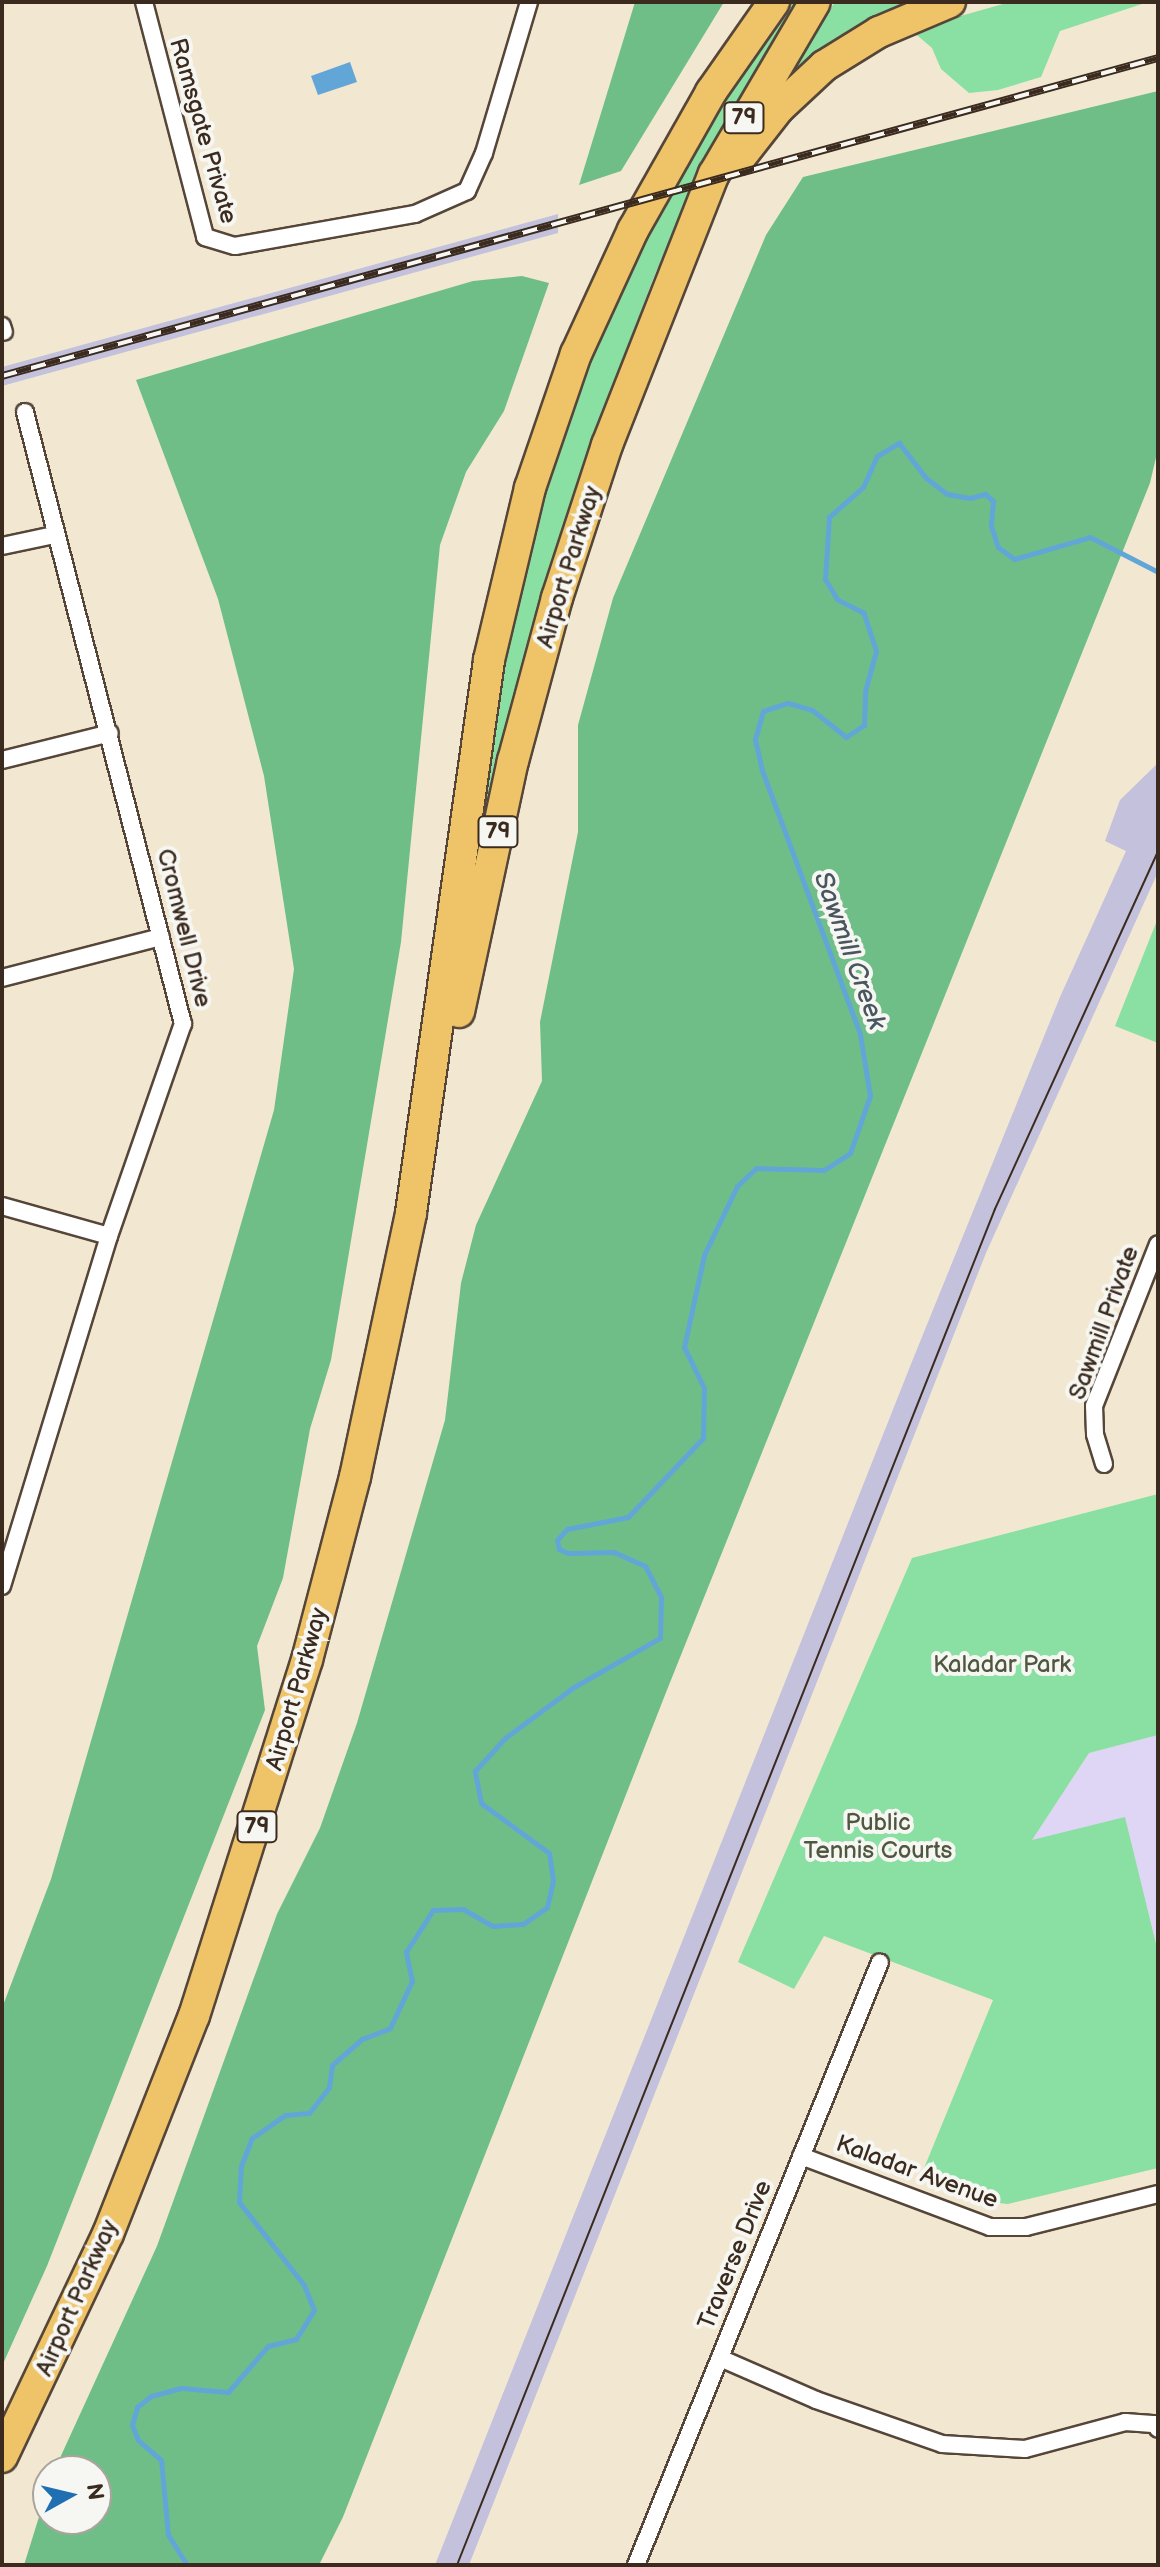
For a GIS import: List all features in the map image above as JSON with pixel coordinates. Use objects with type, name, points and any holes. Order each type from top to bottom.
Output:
[{"type":"highway","points":[[724,73],[766,2]]},
{"type":"highway","name":"Airport Parkway","points":[[420,1167],[489,660],[520,523],[558,401],[594,313],[667,167],[724,73],[774,2]]},
{"type":"highway","name":"Airport Parkway","points":[[2,2457],[108,2234],[230,1912],[307,1660],[355,1477],[420,1167],[513,761],[557,598],[607,445],[714,174],[815,2]]},
{"type":"highway","points":[[688,243],[759,131],[806,82],[869,37],[950,2]]},
{"type":"street","name":"Ramsgate Private","points":[[144,2],[205,237],[235,246],[415,214],[467,191],[484,153],[529,2]]},
{"type":"street","name":"Cromwell Drive","points":[[2,1586],[109,1236],[183,1024],[110,733],[54,535],[25,412]]},
{"type":"street","points":[[2,546],[54,535]]},
{"type":"street","points":[[2,760],[110,733]]},
{"type":"street","points":[[2,978],[161,937]]},
{"type":"street","points":[[2,1206],[109,1236]]},
{"type":"street","name":"Sawmill Private","points":[[1104,1464],[1095,1434],[1094,1406],[1158,1244]]},
{"type":"street","name":"Traverse Drive","points":[[636,2565],[880,1962]]},
{"type":"street","name":"Kaladar Avenue","points":[[801,2156],[990,2227],[1026,2227],[1158,2194]]},
{"type":"street","points":[[720,2358],[816,2400],[942,2444],[1025,2449],[1125,2422],[1156,2424],[1158,2429]]},
{"type":"shaded area","points":[[558,214],[558,233],[2,386],[2,367]]},
{"type":"shaded area","points":[[1158,763],[1158,872],[986,1253],[469,2565],[435,2565],[913,1359],[1060,997],[1126,851],[1105,841],[1120,800]]},
{"type":"shaded area","points":[[1158,1735],[1158,1952],[1125,1818],[1031,1841],[1089,1753]]},
{"type":"green space","points":[[635,2],[724,2],[621,171],[579,185]]},
{"type":"green space","points":[[786,2],[802,2],[748,87],[655,274],[594,436],[486,803],[479,802],[512,593],[583,361],[685,156]]},
{"type":"green space","points":[[835,2],[922,2],[787,83],[783,79]]},
{"type":"green space","points":[[1010,2],[1148,2],[1060,31],[1041,77],[998,90],[969,93],[941,69],[932,48],[911,30]]},
{"type":"green space","points":[[1158,91],[1158,449],[1150,483],[665,1695],[343,2517],[319,2565],[24,2565],[33,2535],[112,2535],[112,2455],[61,2455],[157,2246],[277,1914],[320,1828],[357,1723],[445,1420],[461,1283],[476,1225],[542,1081],[540,1022],[578,832],[578,725],[613,598],[766,235],[803,177]]},
{"type":"green space","points":[[522,276],[549,283],[504,411],[466,472],[440,545],[401,942],[331,1360],[310,1429],[283,1578],[257,1646],[265,1710],[47,2266],[2,2366],[2,2008],[51,1879],[274,1110],[294,969],[264,776],[218,599],[136,380],[473,281]]},
{"type":"green space","points":[[1158,918],[1158,1043],[1115,1026]]},
{"type":"green space","name":"Kaladar Park","points":[[1158,1494],[1158,1735],[1089,1753],[1032,1840],[1125,1817],[1158,1952],[1158,2168],[1008,2204],[989,2202],[920,2178],[993,2000],[824,1936],[794,1989],[738,1962],[912,1558]]},
{"type":"water","points":[[350,62],[357,82],[318,95],[311,76]]},
{"type":"waterway","name":"Sawmill Creek","points":[[187,2565],[168,2535],[161,2460],[138,2440],[132,2425],[137,2407],[151,2396],[181,2388],[228,2392],[268,2346],[296,2339],[314,2310],[304,2285],[239,2202],[241,2166],[252,2138],[285,2115],[309,2113],[329,2087],[332,2065],[362,2039],[390,2028],[412,1981],[406,1952],[433,1910],[463,1909],[493,1926],[523,1924],[547,1907],[553,1881],[549,1853],[481,1803],[475,1771],[505,1738],[574,1687],[660,1638],[661,1597],[645,1566],[613,1552],[568,1553],[559,1549],[557,1540],[567,1529],[628,1517],[703,1438],[704,1388],[684,1347],[704,1255],[737,1186],[756,1168],[824,1170],[850,1153],[870,1096],[860,1034],[762,770],[755,739],[763,711],[788,703],[812,710],[846,737],[864,725],[865,691],[876,651],[864,613],[837,599],[825,579],[829,517],[863,487],[877,456],[899,443],[926,478],[947,494],[970,498],[985,494],[993,501],[991,526],[998,547],[1014,559],[1090,537],[1158,572]]},
{"type":"tram line","points":[[457,2565],[995,1209],[1158,851]]},
{"type":"railway","points":[[2,376],[1158,58]]},
{"type":"park label","name":"Public Tennis Courts","points":[[878,1837]]}]
